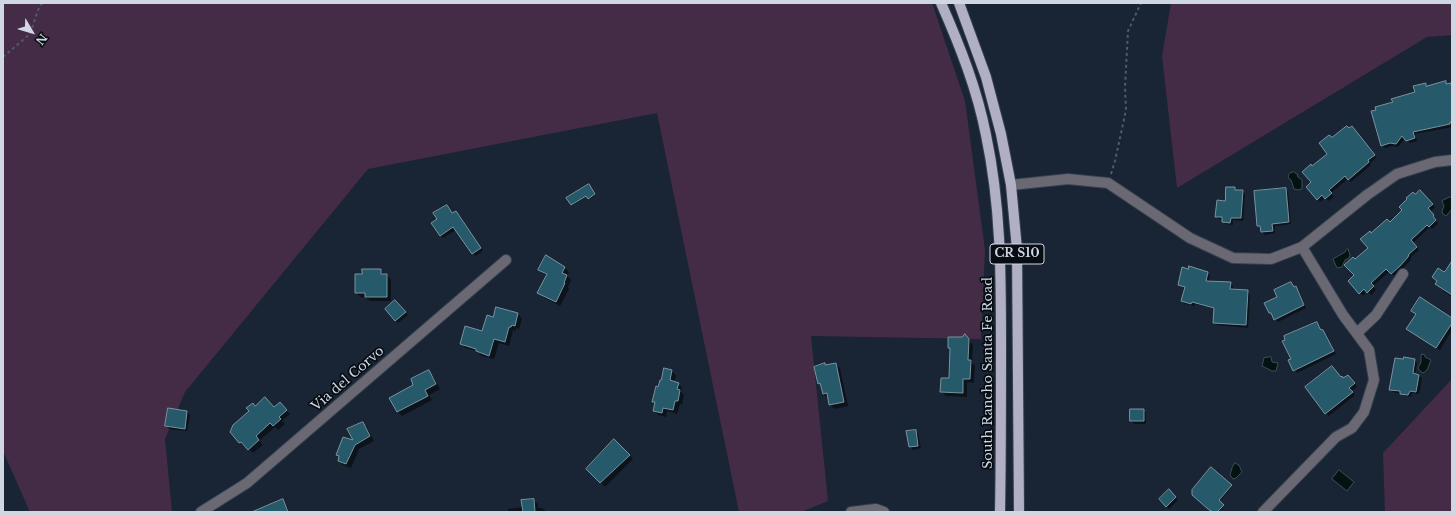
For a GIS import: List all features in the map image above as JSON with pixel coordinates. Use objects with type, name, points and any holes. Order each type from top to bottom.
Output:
[{"type":"main road","name":"South Rancho Santa Fe Road","points":[[941,3],[973,85],[986,134],[995,186],[1000,231],[1001,278],[1000,512]]},
{"type":"main road","name":"CR S10","points":[[959,3],[986,77],[1001,134],[1011,185],[1017,256],[1019,512]]},
{"type":"street","points":[[1011,185],[1068,179],[1108,183],[1190,238],[1233,258],[1271,259],[1302,247],[1367,195],[1397,174],[1435,162],[1452,160]]},
{"type":"street","points":[[1262,512],[1336,437],[1352,428],[1364,412],[1374,380],[1368,350],[1343,315],[1302,247]]},
{"type":"street","name":"Via del Corvo","points":[[201,512],[247,483],[506,260]]},
{"type":"street","points":[[1357,333],[1376,315],[1403,274]]},
{"type":"street","points":[[851,512],[876,509],[884,512]]},
{"type":"path","points":[[3,57],[30,34],[38,10],[42,3]]},
{"type":"path","points":[[1108,183],[1115,161],[1126,110],[1125,87],[1128,31],[1141,3]]},
{"type":"shaded area","points":[[3,3],[932,3],[965,101],[985,250],[981,339],[811,336],[828,501],[801,512],[739,512],[657,113],[368,169],[185,392],[165,439],[172,512],[30,512],[3,451]]},
{"type":"shaded area","points":[[1171,3],[1452,3],[1452,35],[1427,37],[1177,188],[1162,56]]},
{"type":"shaded area","points":[[1294,172],[1302,180],[1302,189],[1294,189],[1291,180],[1289,179],[1288,176],[1290,173]]},
{"type":"shaded area","points":[[1452,197],[1452,209],[1446,216],[1442,211],[1444,206],[1442,201]]},
{"type":"shaded area","points":[[1348,249],[1350,255],[1349,258],[1345,260],[1342,267],[1337,268],[1333,259]]},
{"type":"shaded area","points":[[1422,354],[1431,360],[1427,370],[1423,373],[1418,368],[1421,362]]},
{"type":"shaded area","points":[[1271,357],[1272,362],[1278,363],[1276,371],[1272,371],[1262,366],[1264,358]]},
{"type":"shaded area","points":[[1452,379],[1452,512],[1385,512],[1383,453]]},
{"type":"shaded area","points":[[1235,463],[1239,465],[1242,472],[1233,479],[1230,475]]},
{"type":"shaded area","points":[[1339,470],[1354,482],[1347,491],[1332,479]]},
{"type":"building","points":[[1446,81],[1446,84],[1451,83],[1452,90],[1452,122],[1450,122],[1450,124],[1413,132],[1415,138],[1406,141],[1402,136],[1396,144],[1390,143],[1381,146],[1371,111],[1376,110],[1375,107],[1393,102],[1391,99],[1415,92],[1413,86],[1426,83],[1426,86]]},
{"type":"building","points":[[1347,126],[1349,128],[1352,126],[1375,155],[1348,180],[1345,176],[1329,190],[1332,193],[1325,199],[1322,195],[1317,200],[1306,187],[1311,182],[1302,172],[1311,164],[1312,166],[1327,154],[1319,143],[1329,135],[1332,137]]},
{"type":"building","points":[[589,184],[595,194],[588,199],[586,196],[571,205],[566,198]]},
{"type":"building","points":[[1226,187],[1235,187],[1235,190],[1243,190],[1241,218],[1231,218],[1230,223],[1222,222],[1222,217],[1215,217],[1217,200],[1225,201]]},
{"type":"building","points":[[1286,188],[1289,222],[1272,224],[1273,231],[1261,232],[1260,226],[1257,226],[1254,191]]},
{"type":"building","points":[[1420,190],[1433,204],[1428,208],[1436,220],[1429,227],[1427,225],[1411,240],[1417,247],[1409,254],[1400,266],[1391,274],[1386,269],[1371,283],[1374,286],[1367,293],[1364,289],[1359,294],[1348,281],[1354,275],[1344,265],[1353,257],[1355,259],[1368,248],[1360,239],[1370,231],[1371,233],[1387,219],[1390,222],[1402,210],[1399,207],[1407,199],[1406,198],[1413,192],[1415,194]]},
{"type":"building","points":[[447,205],[452,213],[456,211],[481,248],[472,254],[453,227],[440,236],[431,223],[437,219],[433,213]]},
{"type":"building","points":[[546,255],[565,267],[562,273],[567,275],[556,302],[537,293],[547,274],[538,270]]},
{"type":"building","points":[[1452,261],[1452,295],[1435,284],[1437,281],[1432,277],[1438,268],[1444,272]]},
{"type":"building","points":[[1189,266],[1208,272],[1206,281],[1231,282],[1230,289],[1248,290],[1246,325],[1213,323],[1214,308],[1192,302],[1191,304],[1181,301],[1185,287],[1178,285],[1182,267],[1188,269]]},
{"type":"building","points":[[362,269],[381,269],[381,274],[387,274],[387,297],[365,297],[365,293],[355,293],[355,274],[362,274]]},
{"type":"building","points":[[1291,282],[1294,287],[1296,286],[1304,305],[1274,320],[1264,303],[1277,297],[1274,290]]},
{"type":"building","points":[[1420,297],[1452,318],[1452,323],[1436,348],[1406,329],[1416,314],[1411,311]]},
{"type":"building","points":[[395,300],[406,312],[395,321],[385,309]]},
{"type":"building","points":[[496,307],[518,313],[515,326],[512,325],[509,327],[505,342],[494,339],[489,356],[476,351],[476,349],[460,344],[465,326],[482,331],[487,315],[493,317]]},
{"type":"building","points":[[1317,322],[1334,351],[1293,371],[1288,360],[1291,359],[1282,341],[1285,340],[1284,336]]},
{"type":"building","points":[[965,334],[969,339],[968,360],[971,360],[970,379],[963,379],[963,393],[940,392],[941,378],[949,378],[950,348],[948,348],[948,337],[962,337]]},
{"type":"building","points":[[1404,357],[1415,359],[1413,373],[1419,375],[1416,392],[1410,391],[1408,395],[1400,394],[1400,391],[1389,390],[1395,358],[1403,359]]},
{"type":"building","points":[[825,363],[825,365],[836,363],[844,402],[829,405],[827,393],[823,394],[820,383],[818,384],[814,367]]},
{"type":"building","points":[[1332,366],[1341,377],[1342,376],[1343,378],[1348,375],[1355,383],[1349,388],[1353,392],[1325,414],[1305,387]]},
{"type":"building","points":[[664,368],[672,370],[670,380],[679,383],[677,389],[680,390],[678,401],[675,401],[673,410],[663,408],[662,413],[653,411],[655,402],[652,402],[656,386],[658,387]]},
{"type":"building","points":[[429,370],[436,384],[425,390],[428,396],[397,412],[389,398],[413,385],[411,379]]},
{"type":"building","points":[[265,397],[274,407],[280,402],[287,410],[279,417],[281,419],[273,426],[270,423],[256,436],[259,440],[248,450],[241,442],[239,443],[230,432],[233,425],[249,411],[246,408],[253,403],[255,406]]},
{"type":"building","points":[[168,408],[187,411],[185,429],[165,426]]},
{"type":"building","points":[[1130,409],[1144,409],[1144,421],[1130,421]]},
{"type":"building","points":[[363,422],[370,436],[355,445],[346,464],[338,461],[339,456],[336,455],[343,437],[353,440],[347,429]]},
{"type":"building","points":[[916,430],[918,446],[909,447],[906,431]]},
{"type":"building","points":[[614,439],[630,455],[600,483],[586,469]]},
{"type":"building","points":[[1211,467],[1232,485],[1219,500],[1224,505],[1217,512],[1213,512],[1208,509],[1192,495],[1192,490]]},
{"type":"building","points":[[1169,489],[1176,497],[1166,507],[1159,499]]},
{"type":"building","points":[[283,499],[288,512],[252,512]]},
{"type":"building","points":[[534,499],[535,512],[523,512],[521,500]]}]
